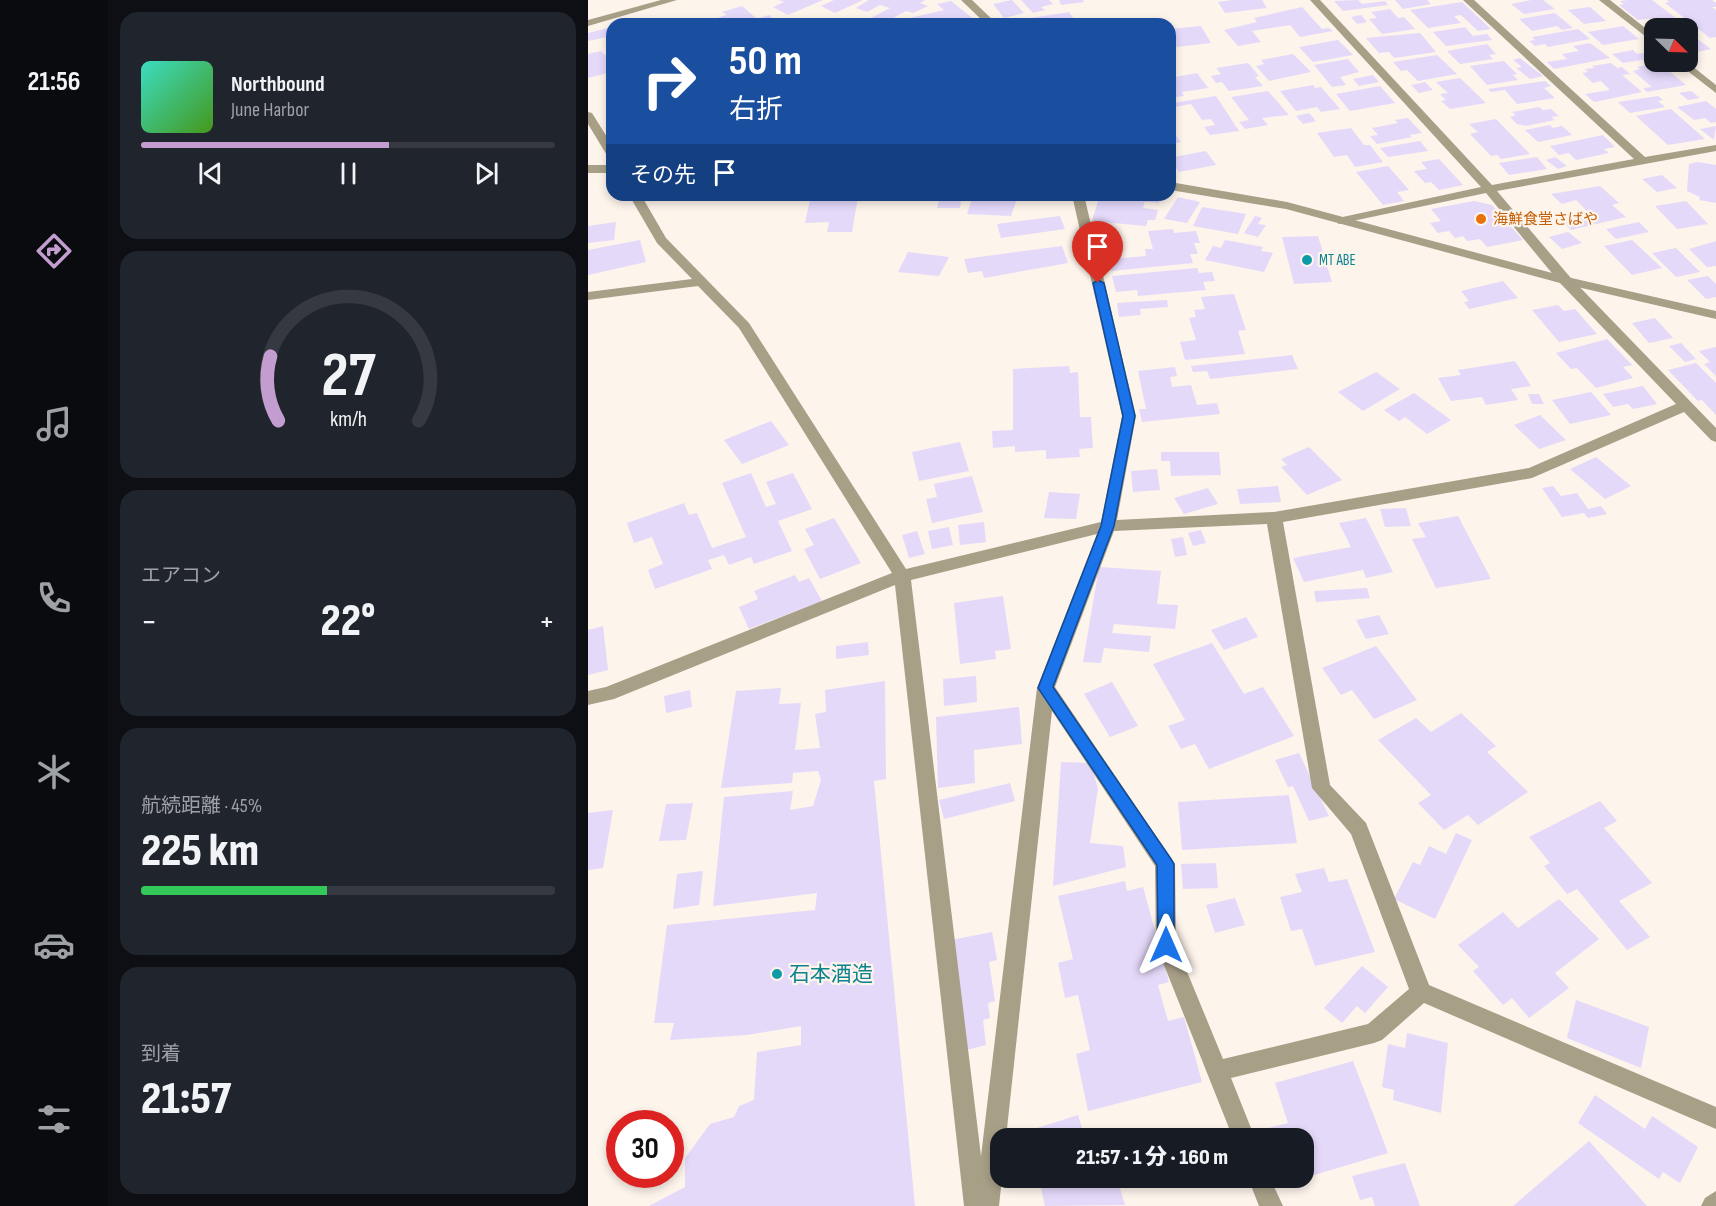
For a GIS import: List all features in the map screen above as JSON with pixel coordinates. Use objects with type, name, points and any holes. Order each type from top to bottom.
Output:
[{"type":"street","points":[[628,0],[638,9]]},
{"type":"street","points":[[588,23],[672,0]]},
{"type":"street","points":[[966,0],[986,18]]},
{"type":"street","points":[[1315,0],[1489,189],[1565,280],[1716,437]]},
{"type":"street","points":[[1468,0],[1642,160]]},
{"type":"street","points":[[1604,0],[1644,32]]},
{"type":"street","points":[[1694,72],[1716,90]]},
{"type":"street","points":[[588,115],[606,144]]},
{"type":"street","points":[[1342,221],[1489,189],[1716,148]]},
{"type":"street","points":[[588,170],[606,170]]},
{"type":"street","points":[[1176,187],[1287,206],[1565,280],[1716,315]]},
{"type":"street","points":[[638,201],[661,240],[744,326],[902,576],[976,1206]]},
{"type":"street","points":[[987,1206],[1046,688],[1107,526],[1129,416],[1079,201]]},
{"type":"street","points":[[588,296],[701,282]]},
{"type":"street","points":[[588,698],[608,694],[902,576],[1107,526],[1274,518],[1532,473],[1687,405]]},
{"type":"street","points":[[1274,518],[1321,788],[1359,829],[1421,992],[1716,1118]]},
{"type":"street","points":[[1046,688],[1166,864],[1166,945],[1240,1128]]},
{"type":"street","points":[[1216,1071],[1374,1033],[1421,992]]},
{"type":"street","points":[[1263,1188],[1271,1206]]},
{"type":"street","points":[[1713,1206],[1716,1203]]},
{"type":"building","points":[[779,0],[823,0],[788,15],[773,7],[784,2]]},
{"type":"building","points":[[834,0],[863,0],[835,13],[821,6]]},
{"type":"building","points":[[869,0],[925,0],[920,3],[928,6],[913,13],[906,11],[893,18],[871,18],[890,8],[880,5],[867,12],[856,8]]},
{"type":"building","points":[[1012,0],[1024,13],[1004,18],[993,4]]},
{"type":"building","points":[[1021,0],[1049,0],[1053,4],[1041,7],[1045,10],[1033,13]]},
{"type":"building","points":[[1059,0],[1083,0],[1084,2],[1061,5]]},
{"type":"building","points":[[1262,0],[1267,8],[1225,13],[1218,2]]},
{"type":"building","points":[[1358,0],[1362,4],[1385,1],[1388,5],[1343,11],[1334,1]]},
{"type":"building","points":[[1395,0],[1427,0],[1431,4],[1403,9]]},
{"type":"building","points":[[1543,0],[1555,9],[1524,14],[1511,4]]},
{"type":"building","points":[[1652,0],[1676,18],[1638,20],[1619,5],[1624,4],[1620,1]]},
{"type":"building","points":[[1667,0],[1712,0],[1716,3],[1716,7],[1712,7],[1716,10],[1716,37],[1710,38],[1698,29],[1698,18],[1684,18],[1665,3],[1669,2]]},
{"type":"building","points":[[951,1],[972,18],[910,18],[944,10],[937,4]]},
{"type":"building","points":[[1462,2],[1491,29],[1478,31],[1461,15],[1454,16],[1461,23],[1428,28],[1410,10]]},
{"type":"building","points":[[742,6],[756,18],[717,18],[727,15],[722,12]]},
{"type":"building","points":[[1302,7],[1322,29],[1329,28],[1333,31],[1300,37],[1290,25],[1252,31],[1261,42],[1238,46],[1224,30],[1257,22],[1254,18]]},
{"type":"building","points":[[1590,7],[1606,21],[1584,24],[1568,10]]},
{"type":"building","points":[[1390,9],[1398,18],[1404,17],[1415,29],[1382,34],[1369,19],[1377,18],[1371,12]]},
{"type":"building","points":[[1069,12],[1073,18],[1031,18]]},
{"type":"building","points":[[1555,13],[1573,28],[1562,30],[1557,26],[1532,31],[1519,19]]},
{"type":"building","points":[[1361,15],[1367,22],[1357,24],[1351,17]]},
{"type":"building","points":[[1201,26],[1211,43],[1177,47],[1176,28]]},
{"type":"building","points":[[1623,26],[1639,39],[1603,45],[1588,32]]},
{"type":"building","points":[[1465,27],[1473,36],[1487,34],[1492,40],[1446,46],[1433,32]]},
{"type":"building","points":[[606,28],[606,37],[588,41],[588,33]]},
{"type":"building","points":[[1578,29],[1590,39],[1548,47],[1545,44],[1535,46],[1529,41],[1535,40],[1532,37]]},
{"type":"building","points":[[1420,33],[1436,52],[1394,58],[1389,52],[1379,53],[1366,38]]},
{"type":"building","points":[[1698,39],[1711,49],[1698,52]]},
{"type":"building","points":[[1338,40],[1353,55],[1313,62],[1299,47]]},
{"type":"building","points":[[1590,43],[1610,58],[1554,69],[1547,62],[1567,59],[1562,54],[1579,51],[1573,46]]},
{"type":"building","points":[[1487,44],[1496,54],[1489,55],[1493,59],[1460,64],[1447,51]]},
{"type":"building","points":[[1633,50],[1637,54],[1644,53],[1644,60],[1623,63],[1612,54]]},
{"type":"building","points":[[601,51],[606,56],[606,74],[588,78],[588,54]]},
{"type":"building","points":[[1293,54],[1311,72],[1269,81],[1256,66],[1264,64],[1261,60]]},
{"type":"building","points":[[1437,55],[1457,74],[1418,81],[1407,70],[1401,71],[1393,62]]},
{"type":"building","points":[[1520,58],[1543,76],[1530,79],[1516,68],[1522,67],[1513,60]]},
{"type":"building","points":[[1348,59],[1359,72],[1340,77],[1346,85],[1332,87],[1314,65]]},
{"type":"building","points":[[1504,61],[1517,74],[1513,75],[1518,80],[1487,85],[1470,66]]},
{"type":"building","points":[[1248,63],[1259,76],[1255,77],[1263,86],[1229,91],[1222,82],[1216,83],[1211,76],[1221,74],[1216,68]]},
{"type":"building","points":[[1611,63],[1617,68],[1622,67],[1630,74],[1622,75],[1642,92],[1594,102],[1585,94],[1610,90],[1601,81],[1593,83],[1582,73],[1588,72],[1585,69],[1594,68],[1592,66]]},
{"type":"building","points":[[1644,66],[1644,72],[1670,72],[1686,85],[1647,92],[1643,88],[1652,87],[1633,71],[1640,69],[1637,67]]},
{"type":"building","points":[[1197,73],[1208,88],[1182,92],[1184,96],[1176,97],[1176,77]]},
{"type":"building","points":[[1373,75],[1379,82],[1359,86],[1353,79]]},
{"type":"building","points":[[1460,78],[1486,103],[1450,109],[1441,101],[1446,100],[1440,94],[1448,93],[1436,82]]},
{"type":"building","points":[[1545,81],[1551,86],[1544,88],[1555,98],[1517,104],[1505,90],[1491,92],[1488,89]]},
{"type":"building","points":[[1425,82],[1433,90],[1419,93],[1411,85]]},
{"type":"building","points":[[1313,85],[1315,88],[1321,87],[1340,109],[1321,112],[1317,107],[1296,111],[1280,91]]},
{"type":"building","points":[[1380,86],[1395,103],[1350,111],[1336,94]]},
{"type":"building","points":[[1268,91],[1289,115],[1262,118],[1268,125],[1245,129],[1239,122],[1249,120],[1231,97]]},
{"type":"building","points":[[1691,91],[1700,98],[1688,100],[1679,93]]},
{"type":"building","points":[[1216,96],[1239,131],[1210,135],[1204,127],[1215,125],[1211,119],[1202,120],[1191,104],[1176,107],[1176,103]]},
{"type":"building","points":[[1658,96],[1663,100],[1658,101],[1665,107],[1630,113],[1618,102]]},
{"type":"building","points":[[1706,101],[1716,109],[1716,122],[1711,123],[1705,118],[1694,120],[1677,107]]},
{"type":"building","points":[[1539,107],[1543,110],[1551,109],[1559,116],[1551,117],[1555,120],[1526,126],[1517,124],[1510,117],[1516,115],[1512,112]]},
{"type":"building","points":[[1671,109],[1705,139],[1668,145],[1636,116]]},
{"type":"building","points":[[1309,113],[1316,121],[1303,124],[1296,116]]},
{"type":"building","points":[[1408,118],[1422,133],[1377,144],[1370,136],[1378,135],[1372,128],[1398,123],[1395,120]]},
{"type":"building","points":[[1496,119],[1530,154],[1501,159],[1497,155],[1491,156],[1470,134],[1478,132],[1469,124]]},
{"type":"building","points":[[1550,125],[1553,128],[1562,126],[1572,135],[1538,142],[1525,130]]},
{"type":"building","points":[[1716,126],[1714,140],[1700,129]]},
{"type":"building","points":[[1351,128],[1364,145],[1370,145],[1383,162],[1355,167],[1347,155],[1334,157],[1317,133]]},
{"type":"building","points":[[1603,135],[1615,147],[1604,149],[1609,153],[1576,160],[1569,153],[1559,155],[1550,146]]},
{"type":"building","points":[[1420,141],[1428,151],[1388,157],[1380,148]]},
{"type":"building","points":[[1206,151],[1216,165],[1179,172],[1176,168],[1176,157]]},
{"type":"building","points":[[1537,157],[1547,169],[1509,175],[1499,163]]},
{"type":"building","points":[[1555,157],[1567,166],[1558,169],[1546,160]]},
{"type":"building","points":[[1439,159],[1463,185],[1439,190],[1431,182],[1425,183],[1414,171],[1427,169],[1421,162]]},
{"type":"building","points":[[1698,162],[1716,165],[1716,203],[1699,200],[1700,197],[1687,191],[1689,164]]},
{"type":"building","points":[[1388,166],[1409,190],[1397,192],[1404,201],[1383,205],[1356,172]]},
{"type":"building","points":[[1662,175],[1677,188],[1657,192],[1642,179]]},
{"type":"building","points":[[1600,186],[1619,203],[1612,205],[1626,217],[1571,230],[1560,219],[1589,213],[1576,200],[1562,204],[1551,194]]},
{"type":"building","points":[[1178,197],[1200,202],[1187,223],[1164,219]]},
{"type":"building","points":[[810,201],[857,201],[852,232],[827,232],[829,222],[805,223]]},
{"type":"building","points":[[939,201],[961,201],[960,208],[937,208]]},
{"type":"building","points":[[971,201],[1016,201],[1011,216],[967,214]]},
{"type":"building","points":[[1098,201],[1160,201],[1159,203],[1145,202],[1143,208],[1158,210],[1155,220],[1148,220],[1146,226],[1092,221]]},
{"type":"building","points":[[1474,201],[1492,205],[1523,240],[1487,247],[1480,239],[1467,241],[1463,236],[1455,238],[1449,231],[1438,233],[1430,223],[1441,221],[1431,209]]},
{"type":"building","points":[[1686,201],[1708,224],[1677,229],[1655,206]]},
{"type":"building","points":[[1202,207],[1246,214],[1238,234],[1193,226]]},
{"type":"building","points":[[1060,216],[1065,229],[1001,238],[997,224]]},
{"type":"building","points":[[1255,216],[1262,218],[1258,224],[1266,225],[1258,237],[1244,233]]},
{"type":"building","points":[[616,222],[614,240],[588,243],[588,226]]},
{"type":"building","points":[[1639,222],[1649,232],[1616,239],[1606,229]]},
{"type":"building","points":[[1173,229],[1174,233],[1196,231],[1200,243],[1194,243],[1198,254],[1190,254],[1193,263],[1111,271],[1109,259],[1146,256],[1145,249],[1153,249],[1148,231]]},
{"type":"building","points":[[1568,232],[1582,243],[1562,249],[1549,237]]},
{"type":"building","name":"MT ABE","points":[[1318,236],[1332,282],[1294,284],[1282,237]]},
{"type":"building","points":[[640,240],[646,262],[588,275],[588,250]]},
{"type":"building","points":[[1225,240],[1263,247],[1261,251],[1273,253],[1264,272],[1205,260],[1213,246],[1221,248]]},
{"type":"building","points":[[1632,240],[1662,268],[1632,275],[1604,246]]},
{"type":"building","points":[[1716,241],[1716,266],[1707,267],[1689,249]]},
{"type":"building","points":[[1062,246],[1068,263],[984,278],[982,271],[968,273],[964,259]]},
{"type":"building","points":[[1676,248],[1700,272],[1676,277],[1652,253]]},
{"type":"building","points":[[908,252],[949,257],[939,276],[898,272]]},
{"type":"building","points":[[1197,268],[1199,273],[1212,272],[1215,281],[1203,282],[1206,290],[1138,296],[1137,290],[1116,292],[1112,276]]},
{"type":"building","points":[[1708,276],[1716,284],[1716,297],[1706,299],[1687,280]]},
{"type":"building","points":[[1503,281],[1518,298],[1469,309],[1464,302],[1469,301],[1461,291]]},
{"type":"building","points":[[1234,294],[1246,330],[1238,331],[1245,354],[1185,360],[1180,342],[1196,340],[1189,318],[1196,317],[1194,310],[1205,309],[1201,297]]},
{"type":"building","points":[[1167,300],[1168,307],[1140,309],[1141,315],[1119,317],[1117,303]]},
{"type":"building","points":[[1558,305],[1564,311],[1575,309],[1597,334],[1559,342],[1532,310]]},
{"type":"building","points":[[1655,318],[1673,338],[1649,343],[1632,323]]},
{"type":"building","points":[[1607,339],[1632,365],[1623,367],[1633,378],[1596,388],[1577,368],[1571,369],[1556,353]]},
{"type":"building","points":[[1681,343],[1696,359],[1685,362],[1669,346]]},
{"type":"building","points":[[1716,347],[1716,376],[1704,364],[1710,362],[1699,351]]},
{"type":"building","points":[[1292,355],[1298,369],[1210,379],[1207,371],[1193,372],[1191,366]]},
{"type":"building","points":[[1515,361],[1531,386],[1511,389],[1518,400],[1486,405],[1482,397],[1451,401],[1438,378],[1461,375],[1458,370]]},
{"type":"building","points":[[1696,363],[1716,383],[1716,415],[1702,400],[1698,401],[1668,370]]},
{"type":"building","points":[[1069,366],[1070,373],[1078,372],[1080,417],[1091,417],[1093,448],[1079,449],[1080,457],[1046,459],[1046,450],[1015,452],[1015,446],[993,448],[992,431],[1013,430],[1013,369]]},
{"type":"building","points":[[1175,367],[1177,376],[1170,377],[1172,387],[1191,385],[1197,405],[1217,403],[1220,414],[1142,422],[1139,409],[1146,409],[1138,371]]},
{"type":"building","points":[[1376,372],[1400,389],[1363,411],[1338,392]]},
{"type":"building","points":[[1643,386],[1657,404],[1633,409],[1628,404],[1613,407],[1603,394]]},
{"type":"building","points":[[1591,392],[1611,415],[1570,424],[1552,400]]},
{"type":"building","points":[[1414,393],[1451,420],[1427,434],[1405,417],[1399,421],[1384,410]]},
{"type":"building","points":[[1528,394],[1539,394],[1544,404],[1532,404]]},
{"type":"building","points":[[1540,415],[1566,440],[1539,449],[1514,425]]},
{"type":"building","points":[[771,421],[789,445],[742,464],[724,440]]},
{"type":"building","points":[[960,442],[969,471],[919,481],[912,452]]},
{"type":"building","points":[[1309,447],[1342,480],[1307,495],[1281,467],[1287,465],[1281,459]]},
{"type":"building","points":[[1161,452],[1219,452],[1221,475],[1171,476],[1170,461],[1161,461]]},
{"type":"building","points":[[1596,457],[1631,486],[1605,499],[1570,469]]},
{"type":"building","points":[[1157,469],[1160,490],[1133,492],[1131,471]]},
{"type":"building","points":[[751,473],[766,507],[776,504],[766,482],[793,473],[812,509],[778,521],[792,551],[754,564],[751,557],[729,565],[724,555],[708,560],[712,569],[655,589],[648,570],[663,564],[652,537],[634,543],[627,523],[684,503],[689,515],[697,513],[712,548],[746,537],[722,483]]},
{"type":"building","points":[[972,476],[983,512],[932,523],[926,499],[937,497],[934,484]]},
{"type":"building","points":[[1278,486],[1281,502],[1240,504],[1237,489]]},
{"type":"building","points":[[1553,486],[1561,496],[1577,493],[1588,509],[1601,506],[1607,514],[1588,518],[1584,513],[1562,517],[1542,488]]},
{"type":"building","points":[[1208,488],[1218,504],[1184,514],[1174,498]]},
{"type":"building","points":[[1049,492],[1080,494],[1076,519],[1044,518]]},
{"type":"building","points":[[1406,508],[1411,526],[1385,527],[1380,509]]},
{"type":"building","points":[[1458,516],[1491,579],[1436,588],[1412,539],[1426,537],[1418,523]]},
{"type":"building","points":[[834,518],[861,563],[820,579],[804,549],[814,545],[805,529]]},
{"type":"building","points":[[1366,518],[1393,572],[1366,578],[1363,570],[1304,582],[1293,558],[1351,547],[1339,523]]},
{"type":"building","points":[[984,522],[986,542],[960,545],[958,525]]},
{"type":"building","points":[[949,527],[953,545],[932,549],[928,531]]},
{"type":"building","points":[[1201,530],[1206,543],[1193,546],[1188,533]]},
{"type":"building","points":[[917,531],[925,554],[909,558],[902,535]]},
{"type":"building","points":[[1183,537],[1187,555],[1175,557],[1171,539]]},
{"type":"building","points":[[1099,567],[1161,571],[1157,604],[1178,605],[1175,629],[1114,624],[1112,633],[1151,636],[1149,652],[1104,648],[1101,663],[1083,662]]},
{"type":"building","points":[[795,575],[799,582],[809,578],[822,601],[749,629],[739,607],[758,599],[754,591]]},
{"type":"building","points":[[1367,588],[1370,598],[1316,602],[1314,591]]},
{"type":"building","points":[[1003,596],[1011,649],[995,651],[996,659],[960,664],[954,603]]},
{"type":"building","points":[[1379,615],[1389,634],[1366,639],[1356,620]]},
{"type":"building","points":[[1246,617],[1258,637],[1224,650],[1211,630]]},
{"type":"building","points":[[603,626],[608,670],[588,675],[588,630]]},
{"type":"building","points":[[868,642],[869,655],[836,659],[836,646]]},
{"type":"building","points":[[1212,643],[1244,694],[1263,687],[1294,736],[1209,769],[1195,744],[1181,749],[1168,726],[1185,720],[1153,664]]},
{"type":"building","points":[[1376,646],[1417,700],[1374,719],[1352,690],[1341,695],[1322,668]]},
{"type":"building","points":[[976,676],[977,702],[944,706],[943,679]]},
{"type":"building","name":"石本酒造","points":[[885,681],[886,779],[874,781],[915,1206],[649,1206],[685,1187],[685,1158],[710,1124],[734,1117],[739,1106],[754,1100],[757,1052],[801,1045],[801,1026],[747,1035],[670,1040],[674,1023],[654,1023],[667,925],[815,910],[817,893],[713,906],[724,797],[793,791],[790,810],[813,806],[821,780],[818,771],[793,773],[792,783],[721,788],[736,691],[781,688],[779,704],[801,703],[795,750],[820,748],[815,714],[826,712],[825,690]]},
{"type":"building","points":[[1112,682],[1138,726],[1110,737],[1084,694]]},
{"type":"building","points":[[690,690],[692,707],[666,713],[664,696]]},
{"type":"building","points":[[1019,707],[1022,744],[974,750],[975,783],[938,788],[936,717]]},
{"type":"building","points":[[1461,713],[1496,746],[1487,752],[1528,792],[1478,825],[1468,815],[1444,830],[1418,803],[1431,795],[1378,740],[1416,718],[1431,732]]},
{"type":"building","points":[[1299,753],[1329,816],[1309,821],[1293,786],[1288,787],[1275,760]]},
{"type":"building","points":[[1061,762],[1090,763],[1098,788],[1090,843],[1123,846],[1126,867],[1053,886]]},
{"type":"building","points":[[1010,783],[1015,801],[944,819],[939,800]]},
{"type":"building","points":[[1289,795],[1297,843],[1182,850],[1178,802]]},
{"type":"building","points":[[1600,801],[1617,821],[1604,828],[1652,883],[1619,901],[1650,937],[1627,950],[1577,889],[1567,894],[1544,866],[1550,863],[1529,837]]},
{"type":"building","points":[[693,803],[686,840],[659,841],[666,804]]},
{"type":"building","points":[[613,810],[603,868],[588,870],[588,813]]},
{"type":"building","points":[[1456,833],[1472,840],[1435,919],[1394,899],[1413,862],[1420,865],[1429,846],[1446,854]]},
{"type":"building","points":[[1216,863],[1218,888],[1183,889],[1181,864]]},
{"type":"building","points":[[1324,868],[1329,882],[1347,879],[1375,952],[1315,966],[1302,929],[1291,931],[1280,897],[1302,892],[1295,874]]},
{"type":"building","points":[[703,871],[699,905],[673,909],[677,874]]},
{"type":"building","points":[[1125,881],[1127,891],[1143,887],[1169,982],[1158,985],[1168,1021],[1184,1017],[1202,1082],[1088,1111],[1076,1054],[1090,1050],[1078,995],[1065,998],[1058,963],[1073,959],[1058,896]]},
{"type":"building","points":[[1235,898],[1245,925],[1215,933],[1206,905]]},
{"type":"building","points":[[1559,899],[1599,939],[1555,973],[1569,988],[1529,1018],[1512,998],[1503,1005],[1473,971],[1479,967],[1458,945],[1503,912],[1518,928]]},
{"type":"building","points":[[992,932],[997,960],[989,962],[995,1001],[988,1003],[990,1018],[983,1020],[986,1045],[967,1050],[951,940]]},
{"type":"building","points":[[1362,966],[1388,987],[1365,1013],[1357,1006],[1342,1023],[1324,1008]]},
{"type":"building","points":[[1576,1000],[1649,1027],[1641,1068],[1567,1038]]},
{"type":"building","points":[[1407,1033],[1448,1043],[1441,1113],[1393,1100],[1394,1090],[1382,1087],[1388,1044],[1405,1048]]},
{"type":"building","points":[[1353,1061],[1388,1153],[1314,1175],[1314,1128],[1269,1128],[1288,1123],[1275,1083]]},
{"type":"building","points":[[1595,1095],[1645,1129],[1652,1116],[1698,1147],[1680,1183],[1663,1172],[1659,1179],[1578,1123]]},
{"type":"building","points":[[1078,1115],[1082,1128],[1037,1128]]},
{"type":"building","points":[[1589,1141],[1647,1206],[1513,1206]]},
{"type":"building","points":[[1405,1163],[1420,1206],[1375,1206],[1372,1197],[1360,1200],[1352,1176]]},
{"type":"building","points":[[1041,1188],[1120,1188],[1125,1205],[1045,1206]]},
{"type":"place","name":"海鮮食堂さばや","points":[[1481,219]]},
{"type":"place","name":"MT ABE","points":[[1307,260]]},
{"type":"place","name":"石本酒造","points":[[777,974]]},
{"type":"route","points":[[1098,283],[1129,416],[1107,526],[1046,688],[1166,864],[1166,945]]}]
